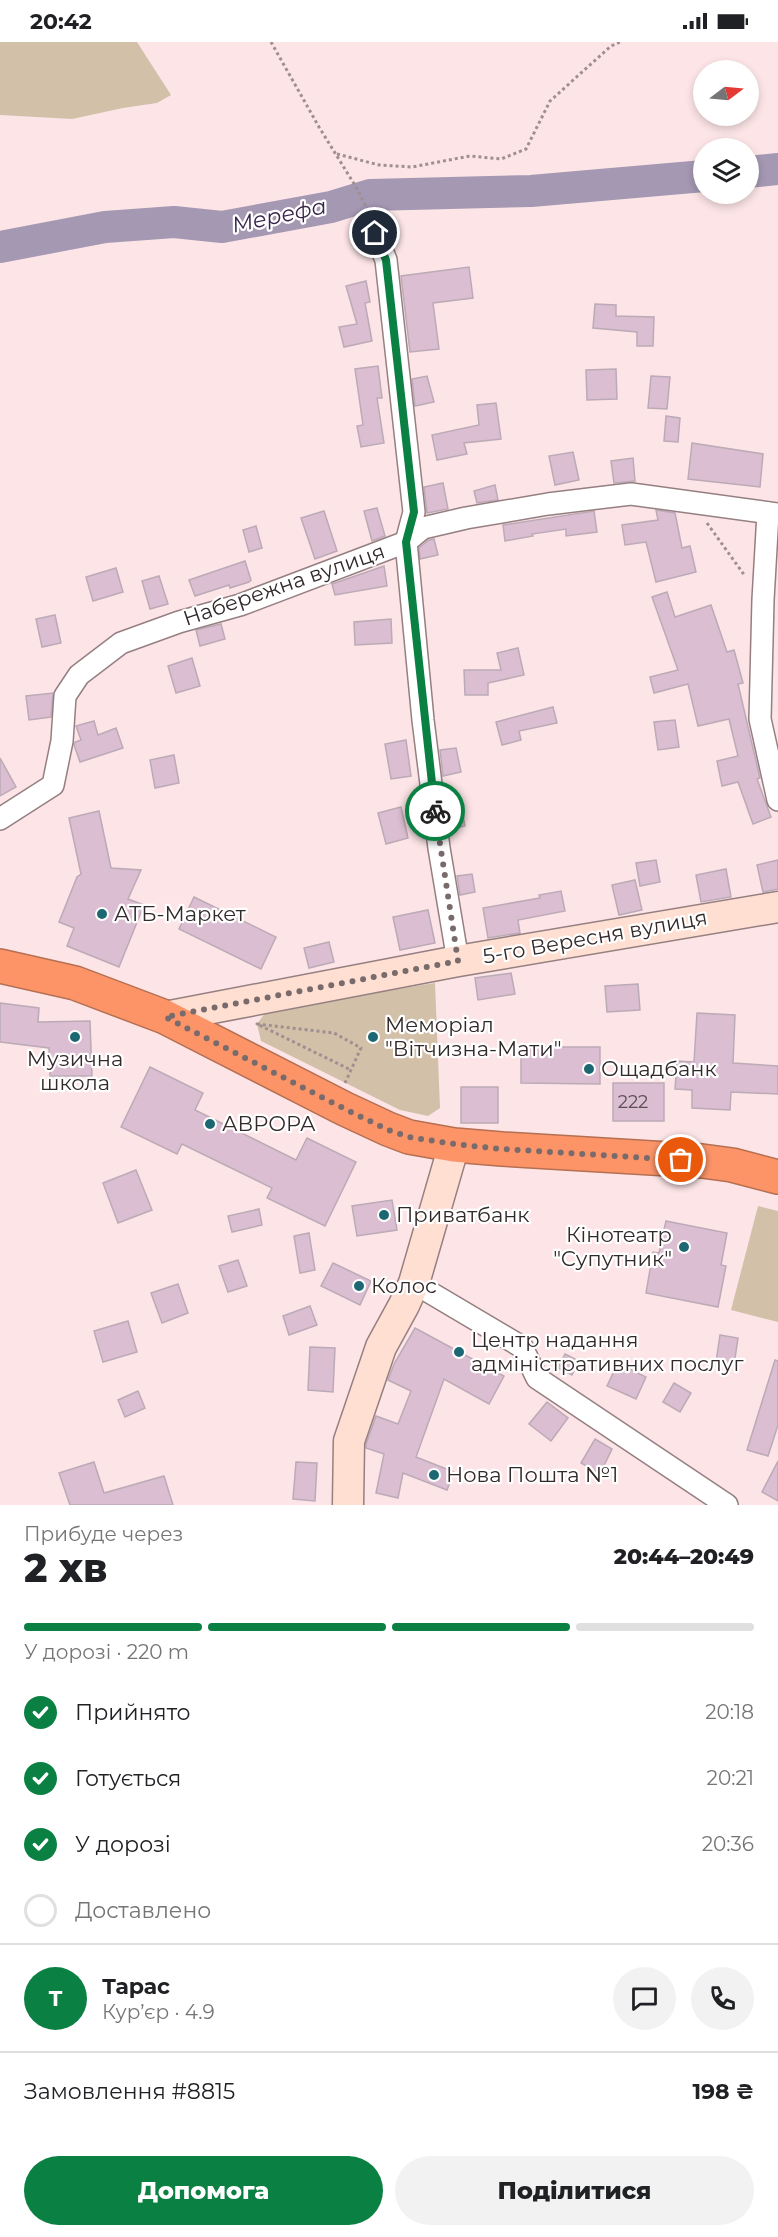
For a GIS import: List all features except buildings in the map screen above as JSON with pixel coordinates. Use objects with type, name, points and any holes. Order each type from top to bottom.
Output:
[{"type":"highway","points":[[0,966],[75,983],[165,1017],[388,1130],[427,1141],[702,1161],[732,1165],[778,1177]]},
{"type":"street","points":[[375,233],[386,260],[414,512],[406,542],[423,720],[439,848],[458,961]]},
{"type":"street","name":"Набережна вулиця","points":[[0,819],[19,809],[53,785],[62,741],[65,696],[80,675],[121,644],[179,622],[240,604],[406,542],[423,528],[548,504],[632,494],[773,514]]},
{"type":"street","points":[[773,514],[763,600],[760,719],[778,800]]},
{"type":"street","name":"5-го Вересня вулиця","points":[[165,1017],[458,961],[778,907]]},
{"type":"street","points":[[348,1505],[349,1441],[381,1347],[405,1305],[414,1283],[454,1144]]},
{"type":"street","points":[[414,1283],[522,1347],[537,1378],[726,1505]]},
{"type":"path","points":[[271,42],[368,208]]},
{"type":"path","points":[[337,154],[379,165],[412,167],[470,156],[501,159],[509,156],[526,149],[550,101],[611,45],[620,42]]},
{"type":"path","points":[[691,502],[763,600]]},
{"type":"path","points":[[344,1086],[361,1048],[334,1033],[257,1024],[351,1070]]},
{"type":"shaded area","points":[[0,42],[137,42],[171,95],[157,103],[72,119],[0,115]]},
{"type":"shaded area","points":[[435,983],[440,1108],[428,1116],[400,1110],[261,1041],[257,1024],[268,1009]]},
{"type":"shaded area","points":[[758,1206],[778,1211],[778,1322],[731,1310]]},
{"type":"waterway","name":"Мерефа","points":[[759,171],[778,169]]},
{"type":"waterway","name":"Мерефа","points":[[0,247],[105,227],[174,222],[222,227],[331,207],[370,195],[531,191],[693,177]]},
{"type":"way so far","points":[[435,811],[458,961],[165,1017],[345,1109],[388,1130],[409,1137],[502,1149],[681,1160]]},
{"type":"place","name":"АТБ-Маркет","points":[[102,914]]},
{"type":"place","name":"Музична школа","points":[[75,1037]]},
{"type":"place","name":"Меморіал \"Вітчизна-Мати\"","points":[[373,1037]]},
{"type":"place","name":"Ощадбанк","points":[[589,1069]]},
{"type":"place","name":"АВРОРА","points":[[210,1124]]},
{"type":"place","name":"Приватбанк","points":[[384,1215]]},
{"type":"place","name":"Кінотеатр \"Супутник\"","points":[[684,1247]]},
{"type":"place","name":"Колос","points":[[359,1286]]},
{"type":"place","name":"Центр надання адміністративних послуг","points":[[459,1352]]},
{"type":"place","name":"Нова Пошта №1","points":[[434,1475]]},
{"type":"route","points":[[375,233],[386,260],[414,512],[406,542],[423,720],[435,811]]}]
